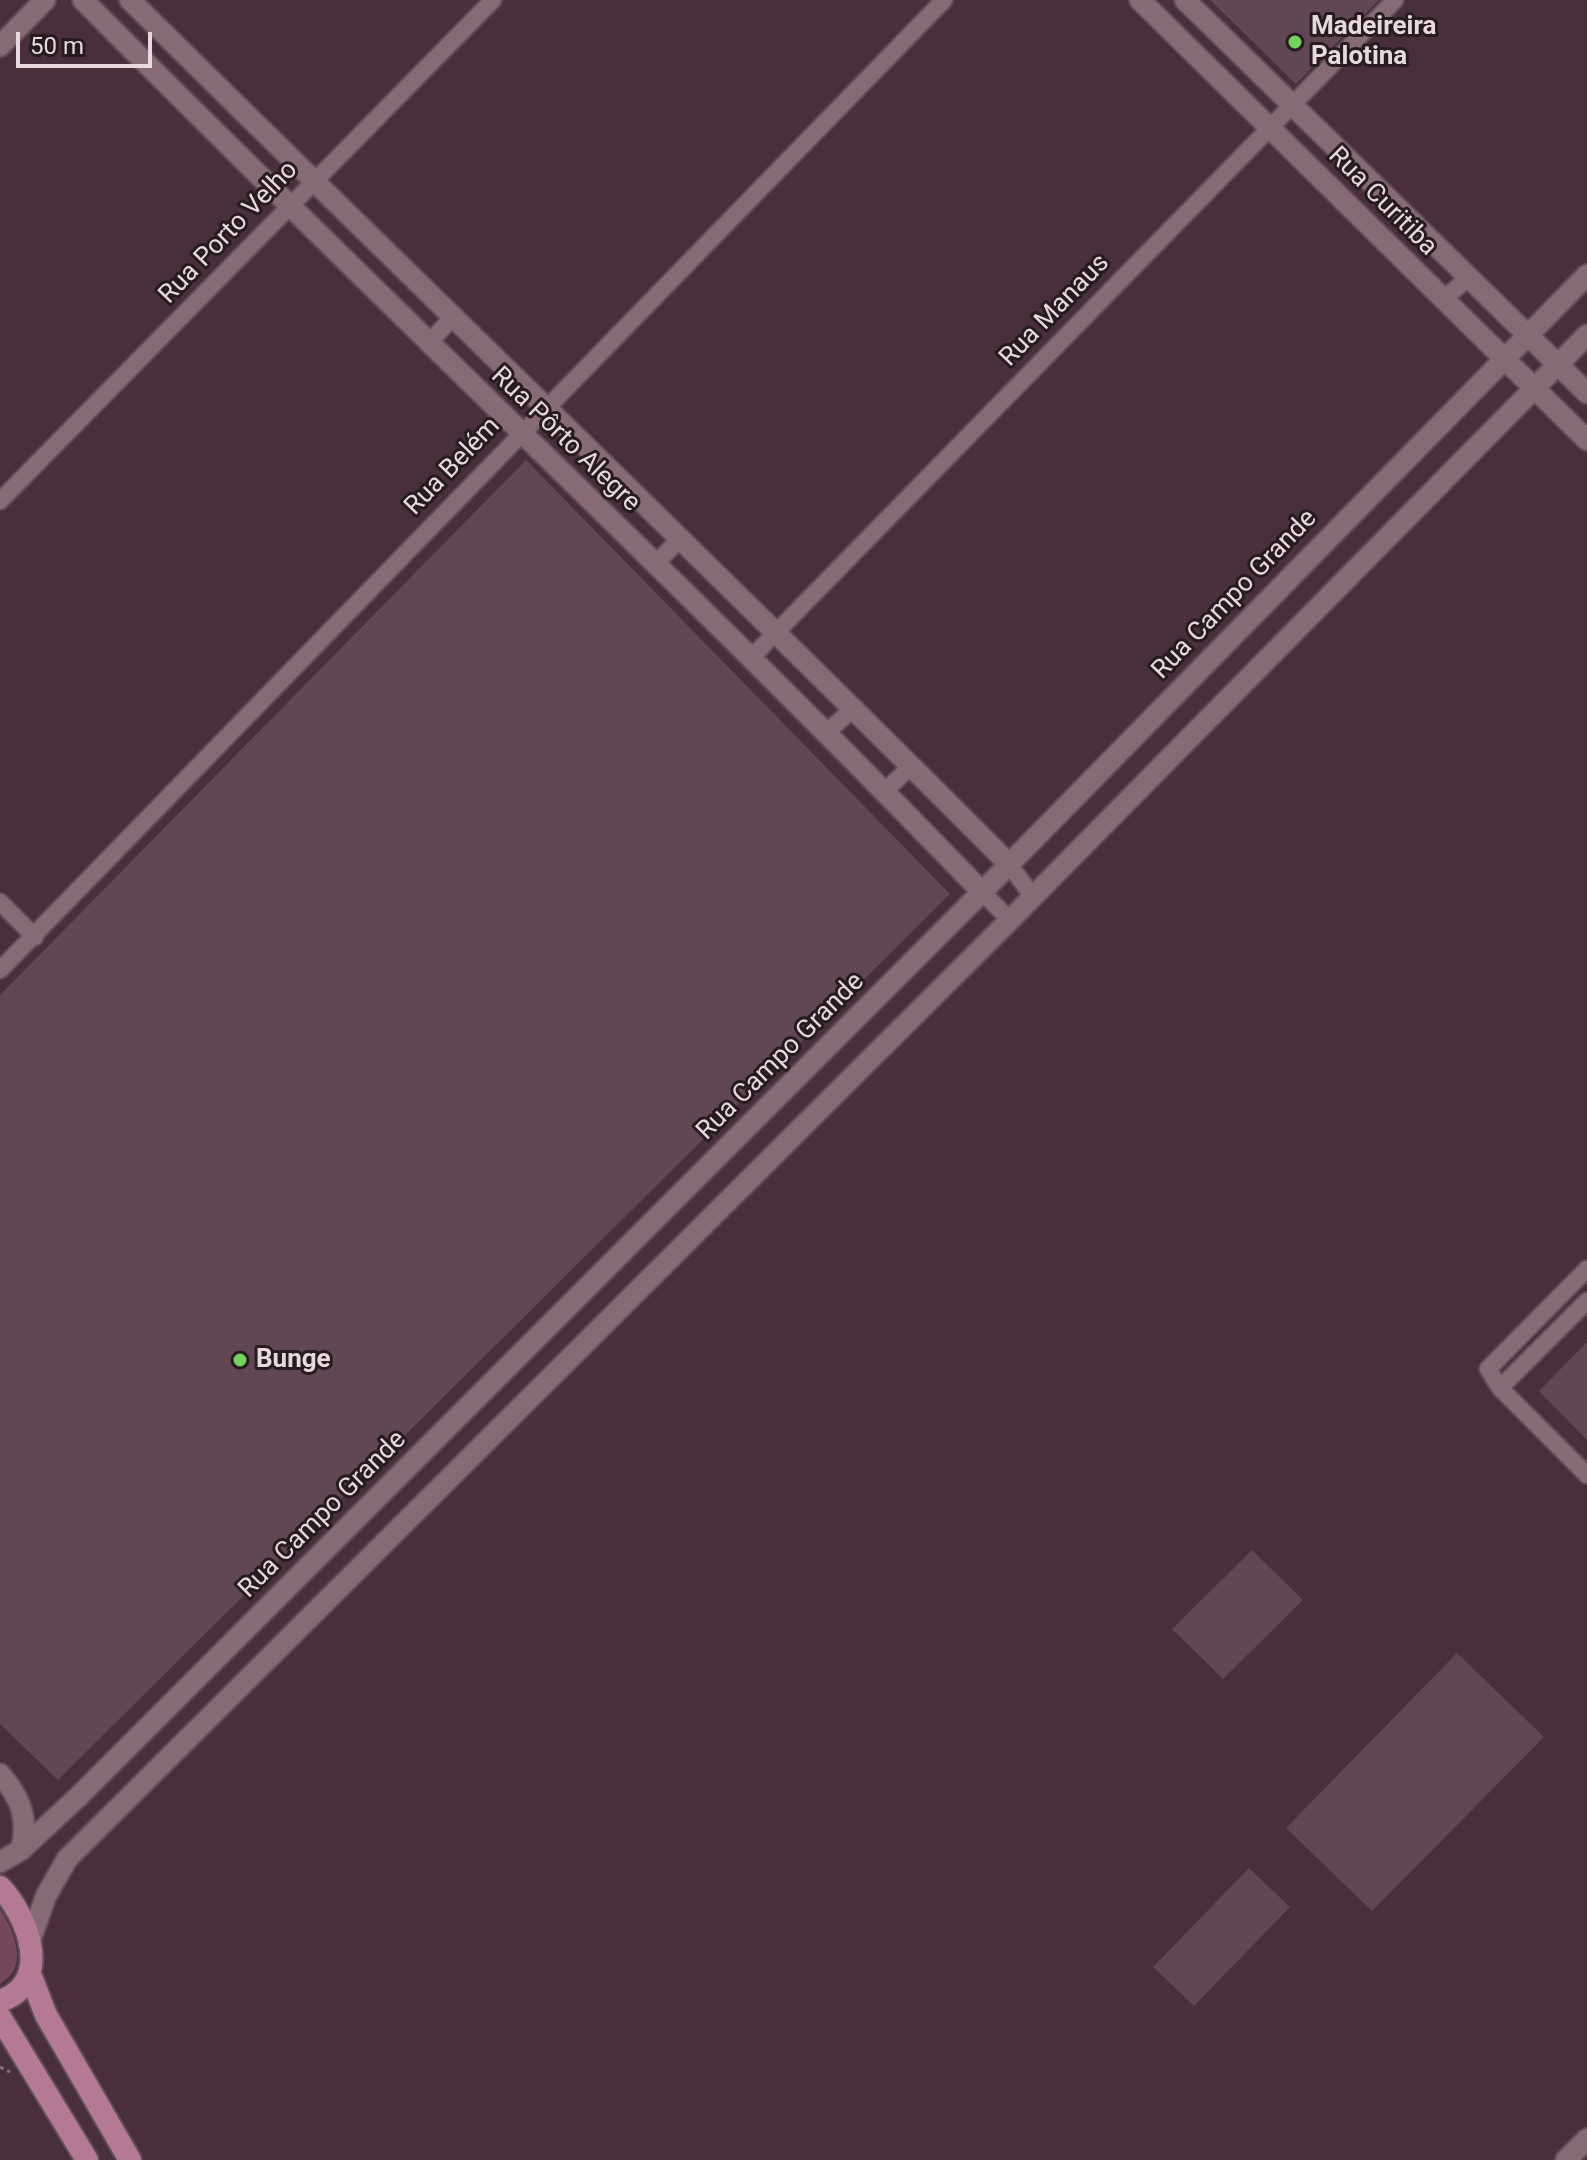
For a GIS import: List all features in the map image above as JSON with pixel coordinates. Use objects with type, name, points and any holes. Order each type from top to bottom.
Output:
[{"type":"main road","points":[[0,1887],[14,1903],[30,1941],[30,1974],[46,2015],[130,2160]]},
{"type":"main road","points":[[0,2001],[11,1997],[30,1974]]},
{"type":"main road","points":[[0,2017],[87,2160]]},
{"type":"street","points":[[0,46],[45,0]]},
{"type":"street","name":"Rua Pôrto Alegre","points":[[83,0],[288,208],[752,657],[1010,920]]},
{"type":"street","name":"Rua Pôrto Alegre","points":[[130,0],[451,319],[854,708],[1009,864],[1033,897]]},
{"type":"street","name":"Rua Porto Velho","points":[[0,501],[493,0]]},
{"type":"street","name":"Rua Belém","points":[[0,970],[544,407],[944,0]]},
{"type":"street","name":"Rua Curitiba","points":[[1140,0],[1587,440]]},
{"type":"street","name":"Rua Curitiba","points":[[1185,0],[1587,393]]},
{"type":"street","name":"Rua Manaus","points":[[752,657],[1395,0]]},
{"type":"street","name":"Rua Campo Grande","points":[[0,1862],[21,1850],[982,892],[1587,275]]},
{"type":"street","points":[[1444,299],[1469,277]]},
{"type":"street","points":[[428,344],[451,319]]},
{"type":"street","points":[[30,1941],[46,1896],[67,1859],[1033,897],[1587,335]]},
{"type":"street","points":[[655,564],[680,539]]},
{"type":"street","points":[[827,732],[854,708]]},
{"type":"street","points":[[885,791],[911,766]]},
{"type":"street","points":[[0,902],[35,937]]},
{"type":"street","points":[[1587,1269],[1488,1369],[1500,1388],[1587,1475]]},
{"type":"street","points":[[1500,1388],[1587,1301]]},
{"type":"street","points":[[0,1774],[22,1807],[25,1835],[21,1850]]},
{"type":"street","points":[[1566,2160],[1587,2139]]},
{"type":"shaded area","points":[[0,1909],[14,1938],[17,1959],[9,1977],[0,1984]]},
{"type":"building","name":"Madeireira Palotina","points":[[1210,0],[1379,0],[1296,84]]},
{"type":"building","name":"Bunge","points":[[526,460],[950,894],[58,1780],[0,1724],[0,995]]},
{"type":"building","points":[[1587,1342],[1587,1440],[1539,1391]]},
{"type":"building","points":[[1252,1550],[1303,1600],[1223,1679],[1172,1629]]},
{"type":"building","points":[[1457,1653],[1544,1737],[1372,1911],[1286,1828]]},
{"type":"building","points":[[1249,1868],[1290,1907],[1194,2006],[1153,1967]]},
{"type":"place","name":"Madeireira Palotina","points":[[1295,42]]},
{"type":"place","name":"Bunge","points":[[240,1360]]}]
